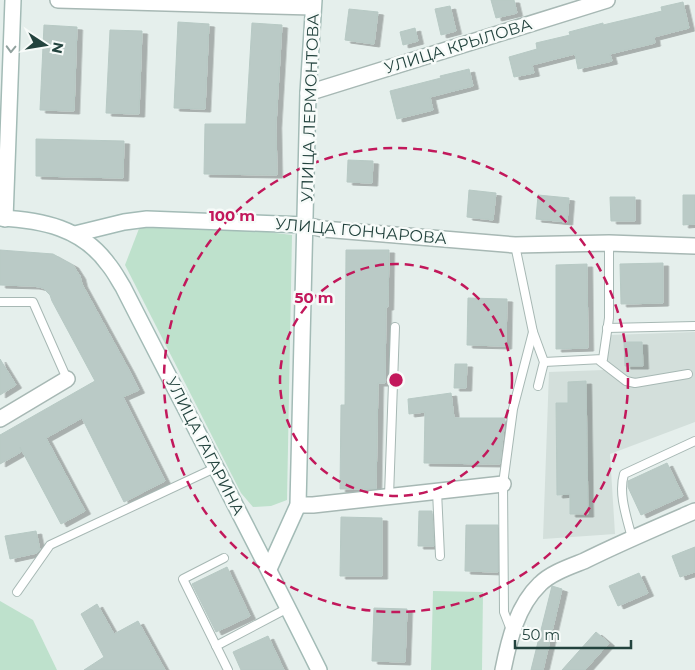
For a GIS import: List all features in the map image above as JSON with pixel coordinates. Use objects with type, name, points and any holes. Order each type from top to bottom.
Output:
[{"type":"street","points":[[13,0],[3,219],[38,222],[60,227],[75,234]]},
{"type":"street","points":[[58,0],[313,3]]},
{"type":"street","name":"УЛИЦА КРЫЛОВА","points":[[308,93],[607,0]]},
{"type":"street","name":"УЛИЦА ЛЕРМОНТОВА","points":[[269,569],[298,506],[308,93],[313,3]]},
{"type":"street","name":"УЛИЦА ГОНЧАРОВА","points":[[75,234],[146,218],[305,225],[323,229],[515,245],[610,243],[695,246]]},
{"type":"street","name":"УЛИЦА ГАГАРИНА","points":[[75,234],[108,263],[123,287],[215,468],[269,569],[318,670]]},
{"type":"street","points":[[0,419],[67,378]]},
{"type":"street","points":[[298,506],[503,484]]},
{"type":"street","points":[[503,670],[512,632],[520,613],[541,582],[556,573],[632,538],[695,512]]},
{"type":"lane","points":[[600,361],[604,356],[608,328],[610,243]]},
{"type":"lane","points":[[515,245],[533,332],[544,362],[538,386]]},
{"type":"lane","points":[[0,302],[33,302],[67,378]]},
{"type":"lane","points":[[608,328],[695,326]]},
{"type":"lane","points":[[389,496],[395,327]]},
{"type":"lane","points":[[512,632],[504,612],[503,484],[513,409],[533,332]]},
{"type":"lane","points":[[544,362],[600,361],[626,381],[635,383],[688,374]]},
{"type":"lane","points":[[632,538],[624,506],[624,474],[695,441]]},
{"type":"lane","points":[[17,592],[50,545],[215,468]]},
{"type":"lane","points":[[437,491],[440,556]]},
{"type":"lane","points":[[224,558],[182,579],[228,670]]},
{"type":"lane","points":[[216,646],[288,608]]},
{"type":"shaded area","points":[[695,332],[695,422],[610,454],[615,534],[543,539],[549,372],[604,370],[610,335]]},
{"type":"green space","points":[[140,226],[227,227],[292,235],[287,500],[271,506],[253,507],[241,493],[125,265]]},
{"type":"green space","points":[[433,591],[483,592],[482,670],[431,670]]},
{"type":"green space","points":[[0,601],[33,620],[57,670],[0,670]]},
{"type":"building","points":[[491,0],[514,0],[517,13],[496,18]]},
{"type":"building","points":[[683,2],[689,28],[654,37],[655,43],[610,54],[612,61],[578,69],[575,54],[532,65],[534,73],[514,77],[509,57],[537,49],[536,43],[570,35],[569,32],[603,23],[603,25],[662,11],[661,7]]},
{"type":"building","points":[[450,6],[456,31],[441,35],[435,9]]},
{"type":"building","points":[[349,9],[378,12],[374,44],[345,40]]},
{"type":"building","points":[[178,22],[209,24],[205,109],[174,108]]},
{"type":"building","points":[[252,23],[282,25],[276,125],[277,175],[204,174],[205,124],[246,124]]},
{"type":"building","points":[[44,25],[77,27],[74,111],[40,110]]},
{"type":"building","points":[[415,28],[418,41],[403,45],[400,32]]},
{"type":"building","points":[[110,30],[142,31],[139,114],[106,113]]},
{"type":"building","points":[[469,69],[473,86],[430,97],[433,110],[397,119],[390,91]]},
{"type":"building","points":[[36,139],[124,141],[123,178],[36,176]]},
{"type":"building","points":[[348,160],[373,161],[372,183],[347,182]]},
{"type":"building","points":[[469,190],[496,193],[493,220],[467,217]]},
{"type":"building","points":[[538,195],[569,198],[567,222],[536,219]]},
{"type":"building","points":[[683,195],[695,195],[695,224],[683,225]]},
{"type":"building","points":[[610,197],[635,197],[635,221],[611,221]]},
{"type":"building","points":[[0,250],[53,254],[73,265],[139,390],[123,397],[165,481],[124,502],[82,418],[46,438],[85,511],[61,524],[20,447],[21,452],[0,464],[0,435],[95,381],[50,295],[43,288],[34,286],[0,285]]},
{"type":"building","points":[[346,250],[389,250],[385,383],[378,383],[376,489],[340,489],[341,405],[345,405]]},
{"type":"building","points":[[663,263],[663,303],[621,304],[620,264]]},
{"type":"building","points":[[587,264],[588,348],[556,349],[556,265]]},
{"type":"building","points":[[468,298],[507,299],[506,346],[467,345]]},
{"type":"building","points":[[624,342],[642,342],[643,366],[625,366]]},
{"type":"building","points":[[0,359],[16,385],[0,395]]},
{"type":"building","points":[[455,364],[467,364],[466,388],[454,388]]},
{"type":"building","points":[[586,381],[588,514],[570,514],[570,494],[557,495],[556,403],[568,403],[568,382]]},
{"type":"building","points":[[451,393],[454,418],[505,418],[500,464],[424,463],[425,412],[409,414],[408,399]]},
{"type":"building","points":[[667,463],[683,496],[641,515],[628,487],[628,481]]},
{"type":"building","points":[[419,511],[432,511],[434,546],[418,546]]},
{"type":"building","points":[[341,517],[382,518],[382,576],[340,576]]},
{"type":"building","points":[[466,525],[498,525],[498,572],[465,571]]},
{"type":"building","points":[[36,531],[40,550],[37,553],[10,559],[5,536]]},
{"type":"building","points":[[695,547],[695,572],[680,577],[672,556]]},
{"type":"building","points":[[227,567],[250,616],[216,632],[192,584]]},
{"type":"building","points":[[639,573],[648,593],[618,606],[609,586]]},
{"type":"building","points":[[552,586],[562,589],[543,670],[531,670]]},
{"type":"building","points":[[97,604],[114,634],[138,621],[165,670],[84,670],[104,657],[81,614]]},
{"type":"building","points":[[374,608],[407,609],[405,662],[372,661]]},
{"type":"building","points":[[596,632],[609,643],[585,670],[562,670]]},
{"type":"building","points":[[268,636],[284,670],[241,670],[233,652]]}]
